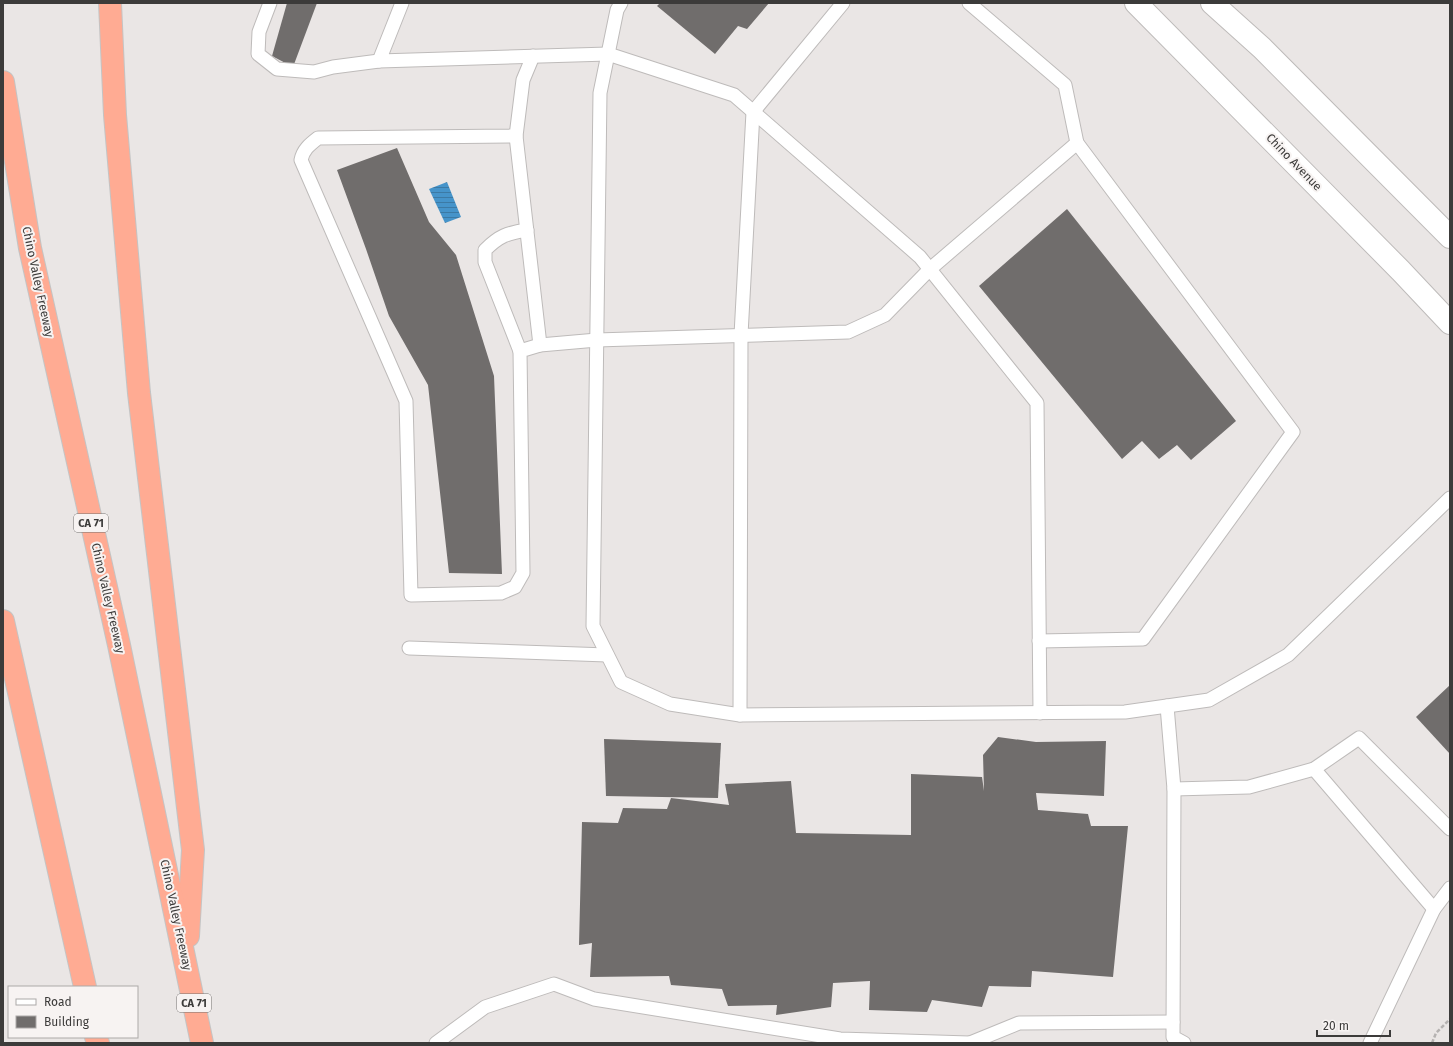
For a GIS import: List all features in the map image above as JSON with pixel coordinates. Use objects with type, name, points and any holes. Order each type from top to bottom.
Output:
[{"type":"highway","points":[[110,3],[115,115],[139,393],[193,850],[186,963]]},
{"type":"highway","name":"Chino Valley Freeway","points":[[3,82],[30,248],[119,645],[202,1043]]},
{"type":"highway","points":[[3,621],[85,986]]},
{"type":"main road","name":"Chino Avenue","points":[[1136,3],[1385,254],[1450,323]]},
{"type":"main road","points":[[1212,3],[1262,48],[1450,237]]},
{"type":"lane","points":[[270,3],[259,32],[258,54],[277,69],[314,72],[379,61],[608,54],[734,96],[920,256],[1037,403],[1040,713]]},
{"type":"lane","points":[[379,61],[402,3]]},
{"type":"lane","points":[[621,3],[617,10],[600,93],[593,626],[620,682],[670,704],[740,715],[1125,712],[1208,700],[1288,655],[1450,498]]},
{"type":"lane","points":[[740,715],[741,335],[753,112],[843,3]]},
{"type":"lane","points":[[969,3],[1066,85],[1077,143],[1293,432],[1143,639],[1039,641]]},
{"type":"lane","points":[[533,56],[522,80],[516,136],[540,345]]},
{"type":"lane","points":[[516,136],[318,138],[303,152],[301,160],[406,401],[411,595],[500,593],[515,587],[523,573],[520,351],[485,262],[486,250],[495,240],[508,233],[527,230]]},
{"type":"lane","points":[[520,351],[540,345],[597,340],[848,332],[885,315],[930,269],[1077,143]]},
{"type":"lane","points":[[409,648],[608,655]]},
{"type":"lane","points":[[1167,706],[1174,789],[1173,1037],[1184,1043]]},
{"type":"lane","points":[[1174,789],[1249,787],[1314,769],[1359,738],[1450,829]]},
{"type":"lane","points":[[1314,769],[1434,909]]},
{"type":"lane","points":[[1370,1043],[1434,909],[1450,888]]},
{"type":"lane","points":[[436,1043],[485,1007],[554,984],[594,999],[840,1039],[970,1043],[1019,1023],[1173,1022]]},
{"type":"path","points":[[1432,1043],[1436,1033],[1450,1019]]},
{"type":"water","points":[[447,182],[461,217],[445,223],[429,189]]},
{"type":"building","points":[[287,3],[317,3],[293,67],[272,56]]},
{"type":"building","points":[[660,3],[769,3],[747,29],[738,26],[715,54],[657,6]]},
{"type":"building","points":[[397,148],[429,222],[456,255],[494,376],[502,574],[449,573],[428,385],[389,316],[337,170]]},
{"type":"building","points":[[1067,209],[1236,421],[1191,460],[1177,445],[1159,459],[1142,441],[1122,459],[979,286]]},
{"type":"building","points":[[1450,685],[1450,754],[1416,717]]},
{"type":"building","points":[[998,737],[1036,742],[1106,741],[1104,796],[1036,793],[1038,810],[1088,814],[1091,826],[1128,826],[1113,977],[1032,971],[1031,987],[989,986],[982,1007],[932,1000],[927,1012],[869,1010],[870,981],[833,983],[831,1007],[776,1015],[777,1005],[728,1006],[722,989],[671,985],[669,976],[590,977],[592,943],[579,945],[582,822],[618,823],[623,808],[667,809],[671,798],[729,805],[725,784],[791,781],[796,833],[911,835],[911,774],[982,777],[984,791],[983,755]]},
{"type":"building","points":[[604,739],[721,743],[718,798],[606,796]]}]
